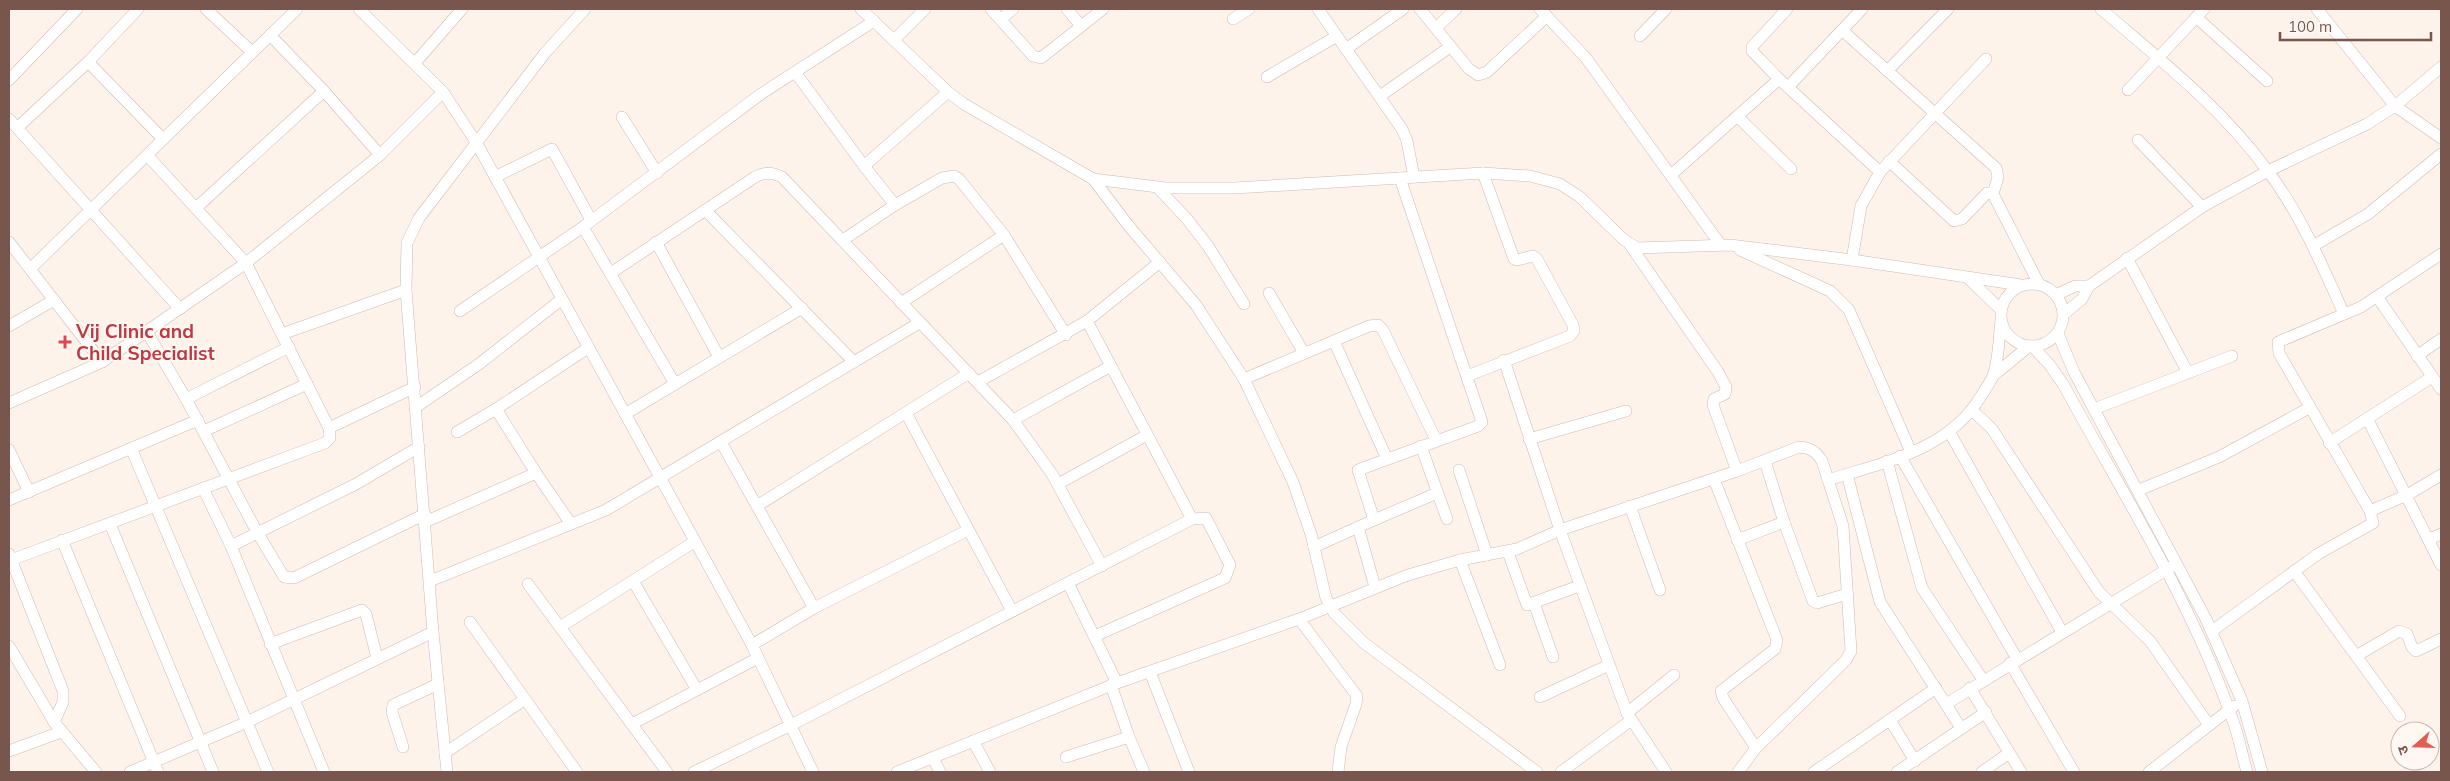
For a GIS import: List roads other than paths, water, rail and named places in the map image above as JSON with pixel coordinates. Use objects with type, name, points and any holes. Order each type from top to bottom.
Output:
[{"type":"street","points":[[9,80],[77,9]]},
{"type":"street","points":[[206,9],[252,52]]},
{"type":"street","points":[[30,269],[91,212],[297,9]]},
{"type":"street","points":[[359,9],[444,92],[476,142],[752,645],[813,772]]},
{"type":"street","points":[[415,64],[462,9]]},
{"type":"street","points":[[447,771],[433,632],[420,447],[406,290],[405,260],[407,243],[412,230],[476,142],[545,53],[585,9]]},
{"type":"street","points":[[861,9],[948,92],[976,112],[1093,179],[1196,305],[1244,379],[1293,482],[1314,547],[1330,606],[1364,643],[1537,772]]},
{"type":"street","points":[[894,40],[925,9]]},
{"type":"street","points":[[991,9],[1038,58],[1045,57],[1103,9]]},
{"type":"street","points":[[1001,19],[1013,9]]},
{"type":"street","points":[[1067,9],[1081,26]]},
{"type":"street","points":[[1233,19],[1249,9]]},
{"type":"street","points":[[1346,48],[1403,9]]},
{"type":"street","points":[[1420,9],[1474,74],[1482,74],[1543,13],[1586,58],[1671,175],[1725,244],[1830,292],[1849,310],[1906,454],[2074,772]]},
{"type":"street","points":[[1436,28],[1456,9]]},
{"type":"street","points":[[1640,36],[1666,9]]},
{"type":"street","points":[[1787,9],[1752,49],[1754,54],[1880,172]]},
{"type":"street","points":[[1671,175],[1738,116],[1784,83],[1843,31],[1862,9]]},
{"type":"street","points":[[1887,71],[1948,9]]},
{"type":"street","points":[[2101,9],[2224,119],[2268,171],[2313,246],[2344,314]]},
{"type":"street","points":[[2316,9],[2326,17],[2395,106],[2441,138]]},
{"type":"street","points":[[1321,10],[1402,129],[1407,141],[1414,177]]},
{"type":"street","points":[[17,128],[88,62],[132,11]]},
{"type":"street","points":[[2128,90],[2200,13],[2267,81]]},
{"type":"street","points":[[460,311],[587,223],[656,173],[721,122],[874,21]]},
{"type":"street","points":[[1828,480],[1906,454],[1950,433],[1972,410],[1994,375],[2031,347],[2051,341],[2058,334],[2062,326],[2064,314],[2062,305],[2056,295],[2039,284],[1993,194],[1998,177],[1996,168],[1843,31]]},
{"type":"street","points":[[270,35],[324,91],[380,155]]},
{"type":"street","points":[[1267,77],[1337,36]]},
{"type":"street","points":[[1380,96],[1450,47]]},
{"type":"street","points":[[1852,260],[1861,206],[1880,172],[1986,58]]},
{"type":"street","points":[[88,62],[163,139]]},
{"type":"street","points":[[2064,314],[2082,299],[2089,286],[2126,258],[2202,208],[2268,171],[2346,136],[2395,106],[2441,67]]},
{"type":"street","points":[[795,72],[895,205]]},
{"type":"street","points":[[196,208],[324,91]]},
{"type":"street","points":[[9,403],[102,362],[246,263],[380,155],[444,92]]},
{"type":"street","points":[[864,166],[948,92]]},
{"type":"street","points":[[1738,116],[1791,170]]},
{"type":"street","points":[[622,117],[656,173]]},
{"type":"street","points":[[9,119],[180,309]]},
{"type":"street","points":[[2138,140],[2202,208]]},
{"type":"street","points":[[495,178],[552,149],[610,273],[675,384]]},
{"type":"street","points":[[2313,246],[2368,214],[2441,154]]},
{"type":"street","points":[[54,722],[62,702],[63,692],[10,557],[155,508],[229,478],[325,443],[330,438],[329,428],[246,263],[147,155]]},
{"type":"street","points":[[1889,161],[1954,221],[1962,220],[1987,193],[1993,194]]},
{"type":"street","points":[[610,273],[755,178],[764,173],[782,177],[1013,420],[1058,484],[1102,566]]},
{"type":"street","points":[[1093,179],[1157,187],[1236,188],[1483,173],[1530,176],[1560,184],[1580,197],[1630,245],[1718,372],[1726,387],[1725,394],[1714,399],[1712,405],[1737,471]]},
{"type":"street","points":[[1467,376],[1504,360],[1570,336],[1574,331],[1573,325],[1537,259],[1531,256],[1517,260],[1514,259],[1483,173]]},
{"type":"street","points":[[843,240],[895,205],[942,178],[954,176],[959,179],[1004,235],[1066,335]]},
{"type":"street","points":[[1374,520],[1357,472],[1481,424],[1482,419],[1400,178]]},
{"type":"street","points":[[1157,187],[1187,219],[1208,246],[1244,304]]},
{"type":"street","points":[[705,210],[854,362]]},
{"type":"street","points":[[901,303],[1004,235]]},
{"type":"street","points":[[9,242],[102,362]]},
{"type":"street","points":[[656,242],[719,357]]},
{"type":"street","points":[[1630,245],[1637,248],[1655,249],[1725,244],[1852,260],[2021,285],[2039,284]]},
{"type":"street","points":[[2126,258],[2188,373]]},
{"type":"street","points":[[2212,631],[2294,570],[2318,554],[2371,525],[2374,520],[2309,408],[2279,353],[2277,344],[2280,340],[2301,330],[2344,314],[2378,298],[2439,261]]},
{"type":"street","points":[[978,382],[1066,335],[1087,321],[1160,262]]},
{"type":"street","points":[[1966,277],[1986,293],[2001,315],[2010,338],[2031,347],[2049,364],[2063,384],[2166,570],[2211,662],[2229,710],[2247,772]]},
{"type":"street","points":[[1994,375],[2001,315],[2008,295],[2021,285]]},
{"type":"street","points":[[2056,295],[2075,286],[2089,286]]},
{"type":"street","points":[[282,334],[406,290]]},
{"type":"street","points":[[1269,293],[1304,353]]},
{"type":"street","points":[[2378,298],[2441,389]]},
{"type":"street","points":[[416,407],[479,364],[562,299]]},
{"type":"street","points":[[9,326],[54,300]]},
{"type":"street","points":[[624,414],[802,308]]},
{"type":"street","points":[[1087,321],[1109,366],[1192,519]]},
{"type":"street","points":[[430,581],[606,510],[919,323]]},
{"type":"street","points":[[1244,379],[1369,326],[1380,326],[1436,440]]},
{"type":"street","points":[[147,332],[186,398],[257,532],[284,577],[294,578],[425,518],[536,473]]},
{"type":"street","points":[[2058,334],[2074,372],[2178,563],[2212,631],[2242,701],[2262,772]]},
{"type":"street","points":[[2418,356],[2441,339]]},
{"type":"street","points":[[1334,341],[1387,459]]},
{"type":"street","points":[[186,398],[288,347]]},
{"type":"street","points":[[457,432],[496,409],[588,348]]},
{"type":"street","points":[[2094,409],[2232,356]]},
{"type":"street","points":[[1504,360],[1560,530],[1629,717],[1666,772]]},
{"type":"street","points":[[1013,420],[1109,366]]},
{"type":"street","points":[[757,506],[969,373]]},
{"type":"street","points":[[2329,442],[2432,377]]},
{"type":"street","points":[[204,431],[307,384]]},
{"type":"street","points":[[329,428],[415,387]]},
{"type":"street","points":[[2138,490],[2219,458],[2309,408]]},
{"type":"street","points":[[496,409],[571,524]]},
{"type":"street","points":[[1972,410],[1992,429],[2099,592],[2110,605],[2150,641],[2210,725]]},
{"type":"street","points":[[1530,439],[1626,411]]},
{"type":"street","points":[[906,413],[1012,611]]},
{"type":"street","points":[[2367,418],[2441,565]]},
{"type":"street","points":[[9,500],[198,420]]},
{"type":"street","points":[[1950,433],[2062,632]]},
{"type":"street","points":[[1058,484],[1147,435]]},
{"type":"street","points":[[722,442],[814,608]]},
{"type":"street","points":[[1421,446],[1447,519]]},
{"type":"street","points":[[232,546],[356,484],[420,447]]},
{"type":"street","points":[[131,448],[268,772]]},
{"type":"street","points":[[898,772],[1114,684],[1299,619],[1408,575],[1460,560],[1508,552],[1525,547],[1560,530],[1714,479],[1799,448],[1807,448],[1818,454],[1842,526],[1851,646],[1850,655],[1756,748],[1738,772]]},
{"type":"street","points":[[9,450],[29,492]]},
{"type":"street","points":[[1765,461],[1784,522],[1813,600],[1818,602],[1847,594]]},
{"type":"street","points":[[1887,461],[1922,588],[1983,680]]},
{"type":"street","points":[[1460,470],[1487,555]]},
{"type":"street","points":[[1847,474],[1880,602],[1961,728]]},
{"type":"street","points":[[2370,511],[2407,495],[2441,475]]},
{"type":"street","points":[[1714,479],[1777,644],[1775,649],[1722,688],[1721,691],[1723,698],[1756,748]]},
{"type":"street","points":[[203,488],[232,546],[270,644],[295,699],[324,772]]},
{"type":"street","points":[[1314,547],[1438,493]]},
{"type":"street","points":[[1630,506],[1660,590]]},
{"type":"street","points":[[694,772],[716,768],[791,725],[1192,519],[1203,516],[1208,521],[1230,565],[1228,574],[1220,581],[1094,636]]},
{"type":"street","points":[[1737,540],[1784,522]]},
{"type":"street","points":[[110,524],[213,772]]},
{"type":"street","points":[[1358,527],[1375,587]]},
{"type":"street","points":[[752,645],[814,608],[968,530]]},
{"type":"street","points":[[2428,539],[2441,534]]},
{"type":"street","points":[[62,540],[156,768]]},
{"type":"street","points":[[560,627],[694,542]]},
{"type":"street","points":[[1508,552],[1525,604],[1534,603],[1580,586]]},
{"type":"street","points":[[1460,560],[1500,665]]},
{"type":"street","points":[[1946,704],[2178,563]]},
{"type":"street","points":[[2294,570],[2400,716]]},
{"type":"street","points":[[633,581],[697,690]]},
{"type":"street","points":[[1068,583],[1094,636],[1114,684],[1128,737],[1144,772]]},
{"type":"street","points":[[528,584],[667,772]]},
{"type":"street","points":[[1534,603],[1553,657]]},
{"type":"street","points":[[270,644],[362,610],[366,614],[377,658]]},
{"type":"street","points":[[1299,619],[1357,696],[1341,747],[1338,772]]},
{"type":"street","points":[[470,622],[577,772]]},
{"type":"street","points":[[2356,656],[2399,631],[2407,634],[2412,647],[2416,651],[2441,639]]},
{"type":"street","points":[[130,772],[156,768],[200,742],[247,722],[433,632]]},
{"type":"street","points":[[9,646],[54,722],[96,772]]},
{"type":"street","points":[[632,724],[758,658]]},
{"type":"street","points":[[1540,697],[1609,665]]},
{"type":"street","points":[[1150,672],[1188,772]]},
{"type":"street","points":[[1561,772],[1629,717],[1674,675]]},
{"type":"street","points":[[403,748],[392,712],[393,705],[438,684]]},
{"type":"street","points":[[1814,772],[1936,688]]},
{"type":"street","points":[[1970,688],[2021,772]]},
{"type":"street","points":[[445,753],[524,700]]},
{"type":"street","points":[[2148,772],[2242,701]]},
{"type":"street","points":[[1897,772],[1986,712]]},
{"type":"street","points":[[1890,720],[1915,760]]},
{"type":"street","points":[[9,751],[61,732]]},
{"type":"street","points":[[1066,757],[1128,737]]},
{"type":"street","points":[[973,741],[990,772]]},
{"type":"street","points":[[1982,772],[2010,753]]},
{"type":"street","points":[[932,758],[940,772]]},
{"type":"place","name":"Vij Clinic and Child Specialist","points":[[65,342]]}]
